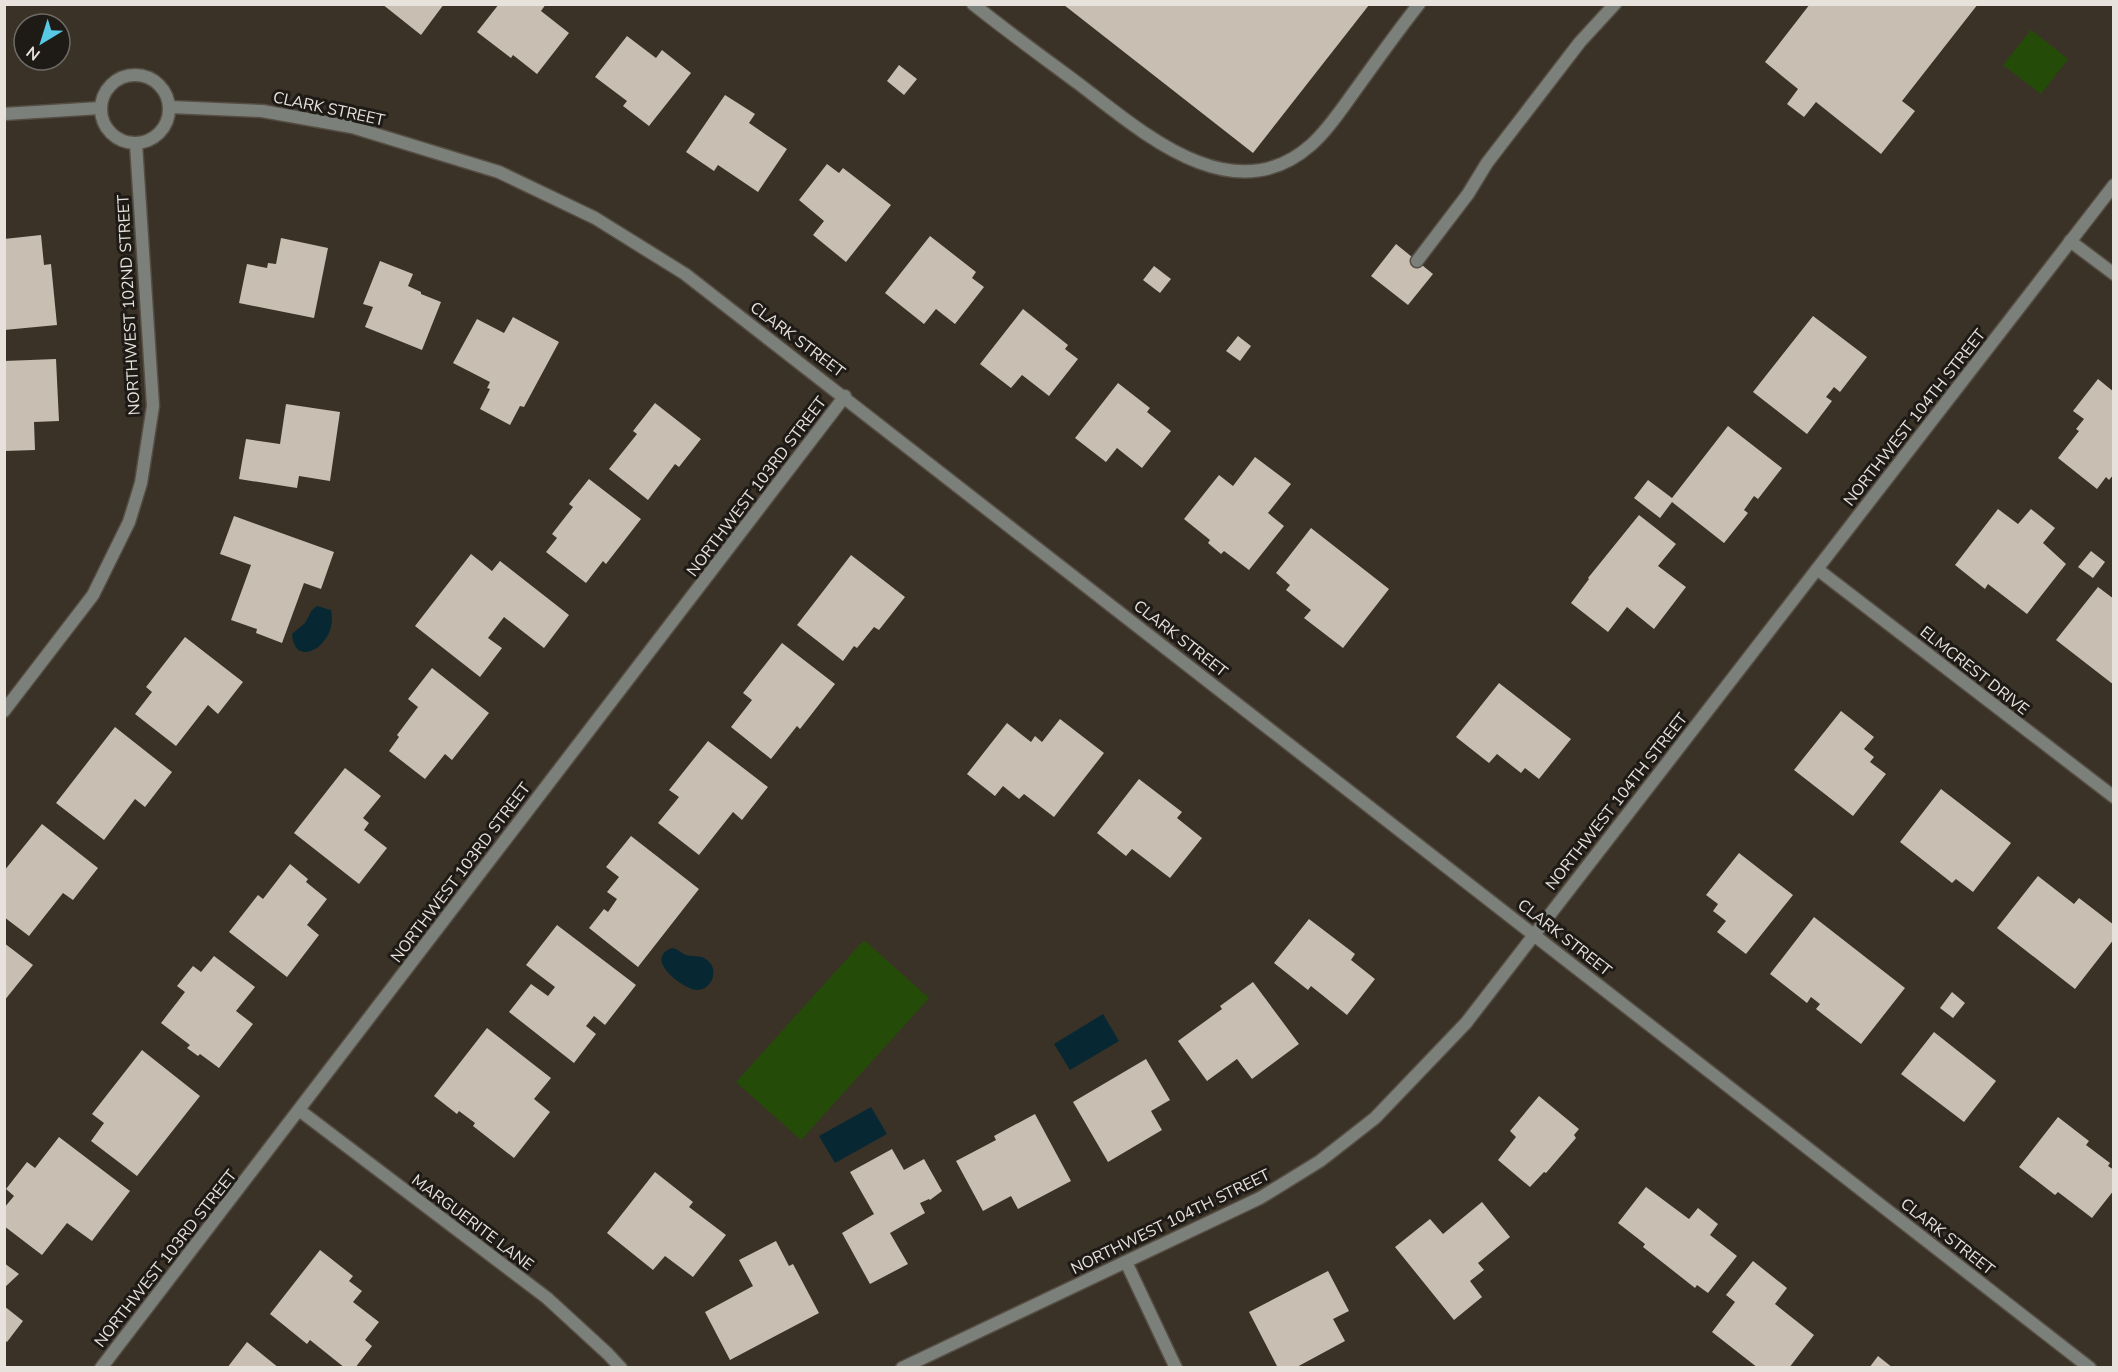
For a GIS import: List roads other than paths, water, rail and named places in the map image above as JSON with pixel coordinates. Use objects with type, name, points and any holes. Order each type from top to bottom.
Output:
[{"type":"street","points":[[973,4],[1142,134],[1184,156],[1229,171],[1254,172],[1283,165],[1311,145],[1338,114],[1419,4]]},
{"type":"street","points":[[1417,261],[1468,194],[1487,163],[1580,42],[1615,4]]},
{"type":"street","points":[[134,75],[147,77],[158,84],[166,94],[170,107],[168,120],[162,131],[150,141],[136,144],[121,141],[109,133],[102,121],[100,108],[103,95],[111,85],[122,77],[134,75]]},
{"type":"street","name":"CLARK STREET","points":[[170,107],[262,111],[352,127],[499,172],[595,218],[685,273],[2090,1368]]},
{"type":"street","points":[[4,114],[100,108]]},
{"type":"street","name":"NORTHWEST 102ND STREET","points":[[4,711],[93,595],[129,522],[141,483],[153,405],[136,144]]},
{"type":"street","name":"NORTHWEST 104TH STREET","points":[[902,1368],[1260,1198],[1320,1161],[1376,1118],[1466,1023],[2114,185]]},
{"type":"street","points":[[2070,241],[2114,274]]},
{"type":"street","name":"NORTHWEST 103RD STREET","points":[[101,1368],[845,396]]},
{"type":"street","name":"ELMCREST DRIVE","points":[[1817,569],[2114,797]]},
{"type":"street","name":"MARGUERITE LANE","points":[[299,1110],[547,1298],[621,1368]]},
{"type":"street","points":[[1126,1263],[1176,1368]]},
{"type":"water","points":[[317,606],[331,610],[332,623],[329,634],[315,649],[307,652],[300,651],[295,645],[292,634],[305,623]]},
{"type":"water","points":[[672,948],[687,955],[704,958],[711,964],[712,979],[706,987],[696,990],[690,988],[668,973],[661,959],[664,953]]},
{"type":"water","points":[[1103,1014],[1119,1041],[1070,1070],[1054,1044]]},
{"type":"water","points":[[871,1107],[887,1134],[835,1163],[819,1136]]}]
